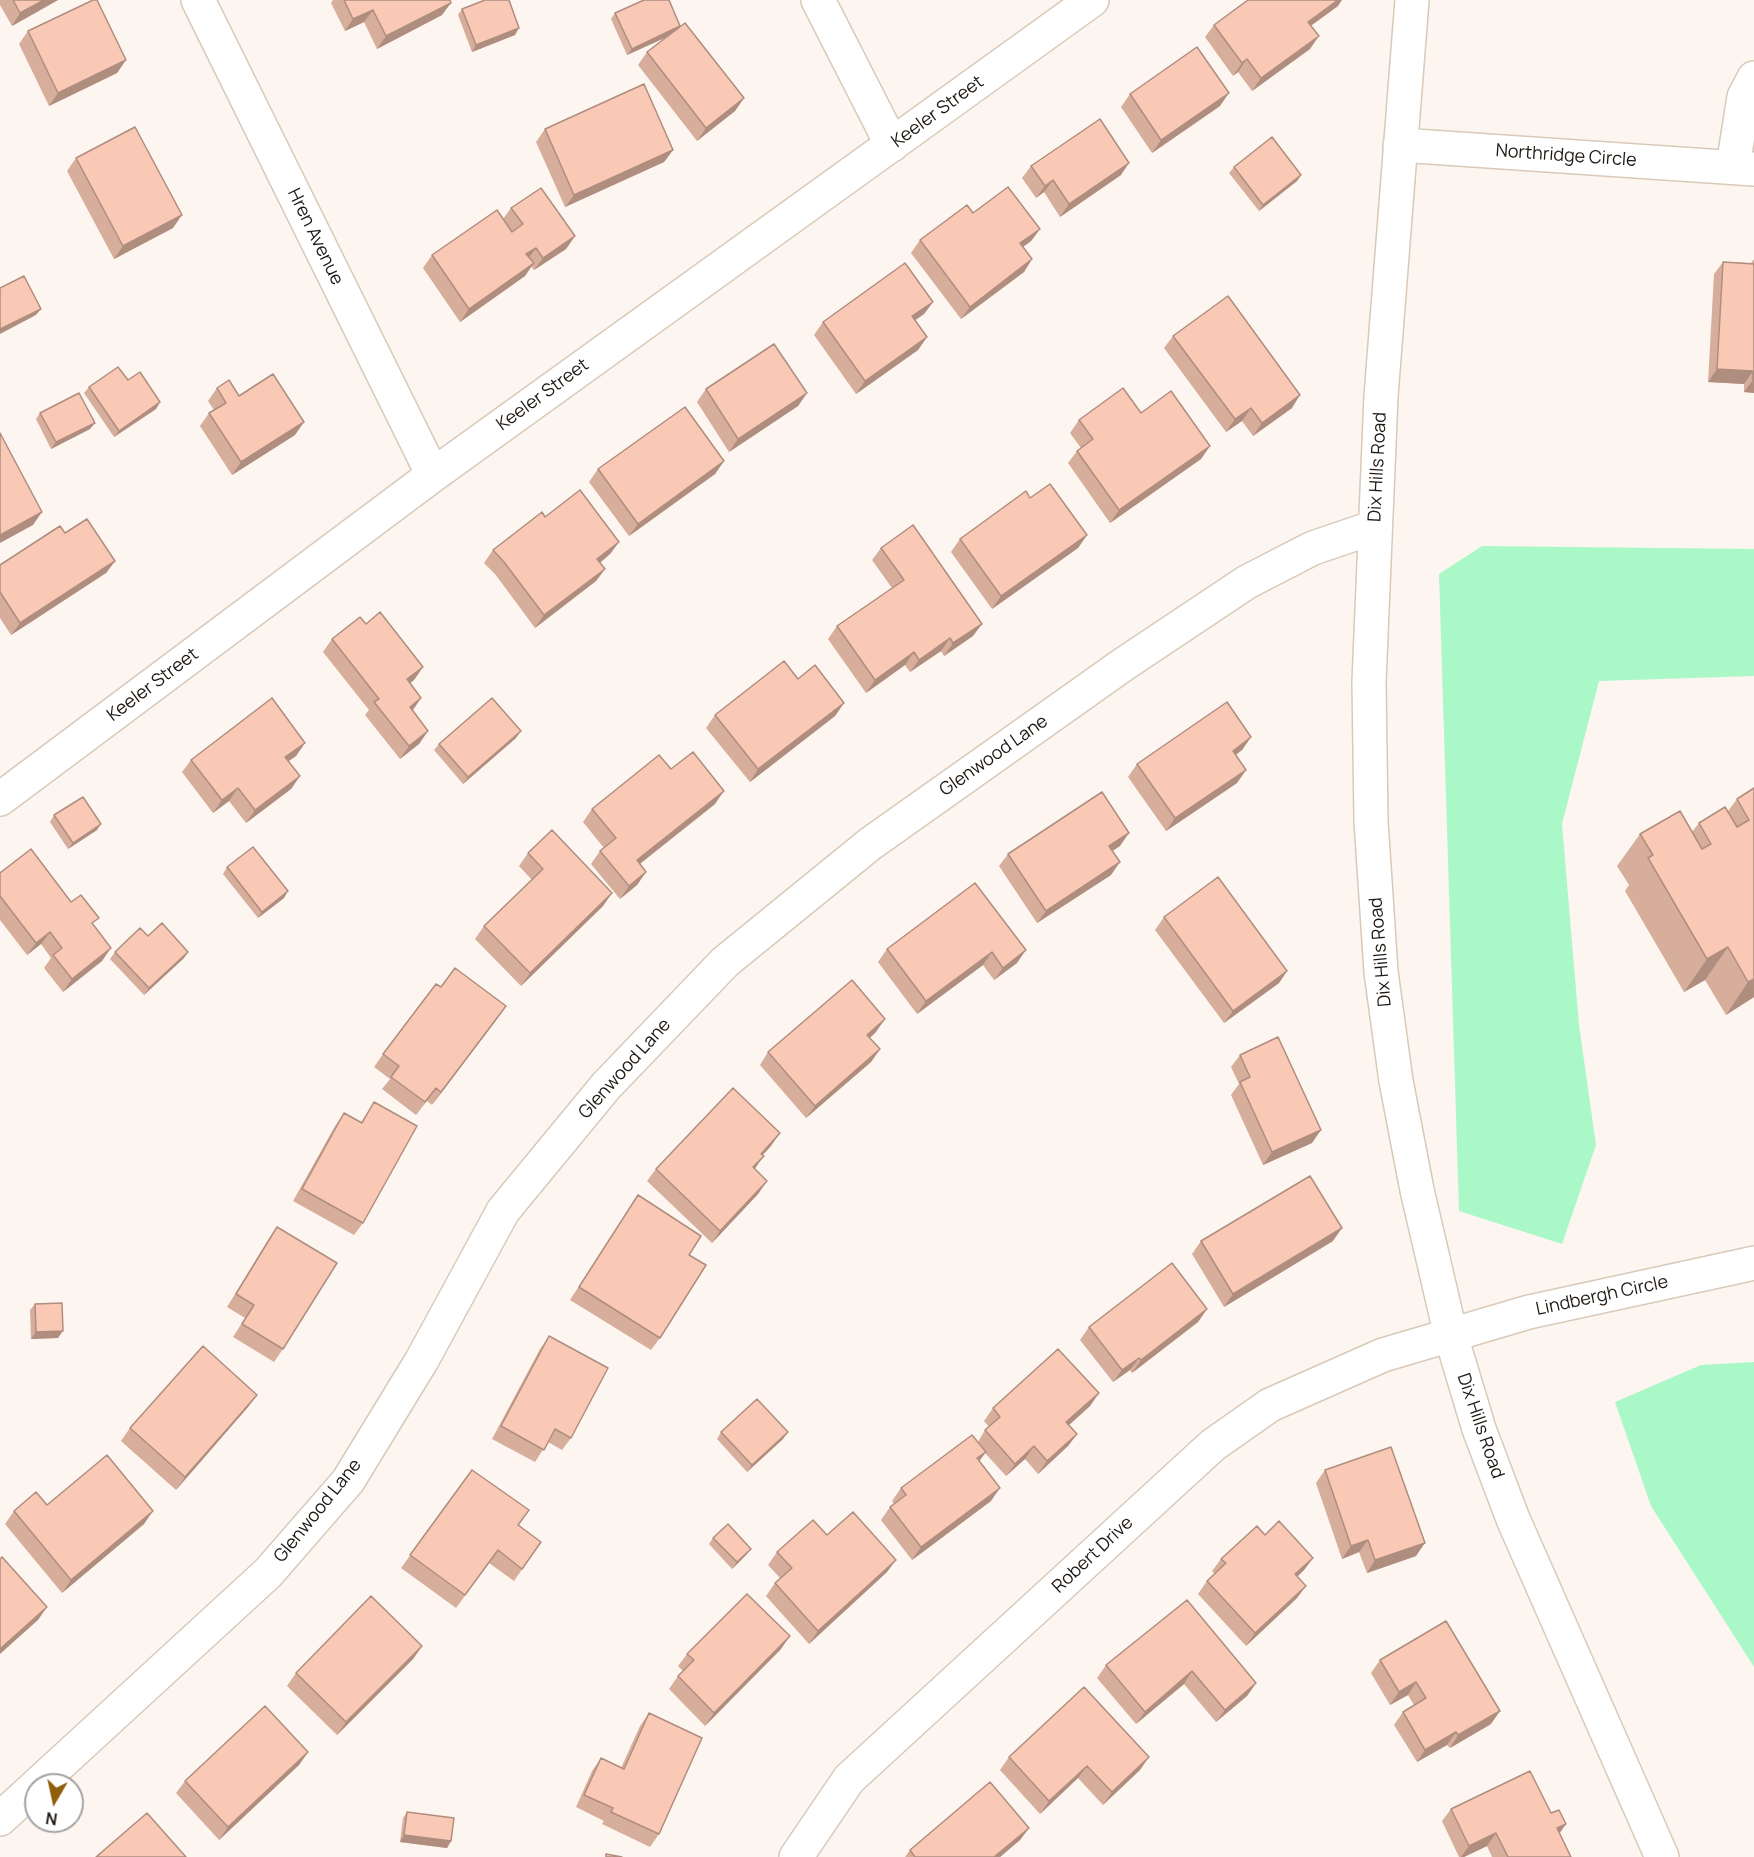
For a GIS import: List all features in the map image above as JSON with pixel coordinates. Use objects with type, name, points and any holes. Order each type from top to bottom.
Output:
[{"type":"street","name":"Hren Avenue","points":[[198,0],[433,475]]},
{"type":"street","points":[[818,0],[892,145]]},
{"type":"street","name":"Keeler Street","points":[[0,799],[433,475],[1092,0]]},
{"type":"street","name":"Dix Hills Road","points":[[1412,0],[1382,396],[1369,682],[1371,821],[1381,972],[1396,1081],[1417,1190],[1451,1336],[1479,1429],[1513,1518],[1662,1857]]},
{"type":"street","name":"Northridge Circle","points":[[1400,145],[1743,168],[1744,97],[1754,78]]},
{"type":"street","name":"Glenwood Lane","points":[[51,1773],[268,1573],[348,1481],[422,1360],[503,1211],[606,1086],[725,962],[870,844],[1124,664],[1247,582],[1313,548],[1376,527]]},
{"type":"street","name":"Lindbergh Circle","points":[[1451,1336],[1529,1312],[1754,1263]]},
{"type":"street","name":"Robert Drive","points":[[796,1857],[849,1779],[1213,1445],[1270,1405],[1383,1354],[1451,1336]]},
{"type":"street","name":"Glenwood Lane","points":[[0,1819],[24,1798]]},
{"type":"green space","points":[[1482,546],[1754,549],[1754,676],[1599,681],[1562,824],[1579,1025],[1596,1145],[1562,1244],[1459,1211],[1439,574]]},
{"type":"green space","points":[[1754,1362],[1754,1667],[1651,1506],[1615,1402],[1701,1365]]},
{"type":"building","points":[[13,0],[44,0],[20,13]]},
{"type":"building","points":[[97,0],[126,60],[58,93],[28,31]]},
{"type":"building","points":[[344,0],[450,0],[451,3],[386,36],[373,10],[353,19]]},
{"type":"building","points":[[485,0],[509,0],[519,28],[476,45],[462,9]]},
{"type":"building","points":[[644,0],[669,0],[680,26],[632,49],[615,13]]},
{"type":"building","points":[[1248,0],[1338,0],[1308,22],[1319,36],[1261,78],[1247,59],[1242,63],[1214,25]]},
{"type":"building","points":[[685,23],[744,98],[706,128],[647,52]]},
{"type":"building","points":[[1197,47],[1229,93],[1161,140],[1130,94]]},
{"type":"building","points":[[644,84],[673,150],[574,195],[545,129]]},
{"type":"building","points":[[1100,119],[1129,163],[1069,204],[1053,180],[1045,186],[1031,166]]},
{"type":"building","points":[[135,127],[182,215],[123,246],[76,158]]},
{"type":"building","points":[[1272,137],[1301,175],[1263,205],[1234,167]]},
{"type":"building","points":[[1008,187],[1040,229],[1020,243],[1032,259],[970,307],[920,240],[967,205],[973,213]]},
{"type":"building","points":[[541,188],[575,236],[543,258],[536,248],[526,254],[534,263],[469,309],[432,255],[497,210],[512,232],[523,224],[511,208]]},
{"type":"building","points":[[1723,262],[1754,264],[1754,380],[1753,371],[1717,369]]},
{"type":"building","points":[[905,263],[933,302],[912,316],[927,337],[865,381],[823,322]]},
{"type":"building","points":[[24,276],[41,309],[0,329],[0,288]]},
{"type":"building","points":[[1228,296],[1300,395],[1262,423],[1251,408],[1235,419],[1173,336]]},
{"type":"building","points":[[774,344],[807,393],[738,439],[706,389]]},
{"type":"building","points":[[118,367],[128,380],[140,372],[160,402],[119,431],[89,387]]},
{"type":"building","points":[[273,374],[304,422],[241,462],[209,413],[226,403],[217,388],[229,380],[239,396]]},
{"type":"building","points":[[1123,388],[1141,413],[1171,391],[1210,446],[1119,510],[1077,451],[1093,439],[1079,420]]},
{"type":"building","points":[[79,393],[95,423],[56,442],[40,413]]},
{"type":"building","points":[[685,407],[724,461],[638,524],[598,469]]},
{"type":"building","points":[[0,433],[42,512],[0,535]]},
{"type":"building","points":[[1050,484],[1087,535],[1001,596],[960,539],[1026,491],[1030,498]]},
{"type":"building","points":[[580,490],[619,542],[597,559],[605,569],[544,615],[493,550],[542,512],[545,517]]},
{"type":"building","points":[[87,519],[115,561],[20,623],[0,592],[0,565],[60,526],[65,533]]},
{"type":"building","points":[[913,525],[982,624],[953,643],[950,638],[919,660],[914,652],[875,680],[837,626],[904,580],[881,548]]},
{"type":"building","points":[[380,612],[423,667],[407,679],[421,698],[410,707],[428,731],[409,746],[374,702],[379,699],[332,639],[360,617],[366,624]]},
{"type":"building","points":[[784,661],[798,679],[815,665],[844,703],[758,769],[715,715]]},
{"type":"building","points":[[272,698],[305,743],[285,757],[300,776],[255,810],[238,788],[222,800],[191,760]]},
{"type":"building","points":[[492,698],[521,731],[468,777],[439,744]]},
{"type":"building","points":[[1227,702],[1251,737],[1233,751],[1246,770],[1175,818],[1137,764]]},
{"type":"building","points":[[693,752],[724,791],[637,860],[646,872],[629,886],[600,851],[616,838],[592,809],[659,755],[671,769]]},
{"type":"building","points":[[1754,788],[1754,979],[1748,982],[1728,947],[1707,959],[1648,858],[1653,855],[1640,834],[1680,811],[1702,849],[1711,844],[1699,823],[1725,807],[1737,827],[1749,820],[1737,799]]},
{"type":"building","points":[[1102,792],[1129,833],[1109,846],[1120,862],[1046,911],[1008,854]]},
{"type":"building","points":[[83,797],[101,824],[73,843],[54,815]]},
{"type":"building","points":[[552,830],[612,893],[530,973],[484,926],[543,869],[528,853]]},
{"type":"building","points":[[253,847],[288,891],[262,912],[227,867]]},
{"type":"building","points":[[31,849],[71,902],[81,895],[99,918],[92,923],[111,948],[72,979],[53,955],[62,948],[50,932],[36,943],[0,896],[0,873]]},
{"type":"building","points":[[1218,877],[1287,971],[1233,1011],[1164,917]]},
{"type":"building","points":[[975,883],[1026,950],[1003,968],[992,952],[926,1001],[887,949]]},
{"type":"building","points":[[162,923],[188,952],[149,988],[115,952],[140,928],[148,936]]},
{"type":"building","points":[[455,968],[506,1006],[441,1092],[436,1088],[425,1102],[391,1077],[399,1066],[383,1054],[436,984],[441,987]]},
{"type":"building","points":[[852,980],[885,1019],[867,1035],[880,1049],[815,1106],[768,1052]]},
{"type":"building","points":[[1278,1037],[1321,1130],[1272,1152],[1240,1082],[1250,1077],[1240,1055]]},
{"type":"building","points":[[733,1088],[780,1133],[761,1154],[764,1156],[753,1167],[767,1181],[720,1231],[656,1169]]},
{"type":"building","points":[[374,1102],[417,1126],[363,1223],[302,1189],[344,1113],[362,1123]]},
{"type":"building","points":[[1310,1176],[1342,1228],[1233,1294],[1201,1241]]},
{"type":"building","points":[[638,1195],[701,1236],[689,1255],[706,1265],[660,1338],[579,1287]]},
{"type":"building","points":[[277,1227],[337,1263],[283,1349],[242,1324],[254,1305],[236,1294]]},
{"type":"building","points":[[1172,1263],[1207,1309],[1141,1360],[1139,1358],[1122,1370],[1089,1327]]},
{"type":"building","points":[[62,1303],[63,1331],[36,1332],[35,1304]]},
{"type":"building","points":[[549,1336],[608,1368],[571,1438],[555,1429],[544,1450],[501,1426]]},
{"type":"building","points":[[203,1346],[257,1395],[185,1477],[130,1428]]},
{"type":"building","points":[[1058,1349],[1099,1393],[1066,1422],[1077,1434],[1047,1461],[1034,1446],[1015,1464],[985,1430],[1000,1417],[993,1408]]},
{"type":"building","points":[[757,1399],[788,1432],[752,1465],[721,1432]]},
{"type":"building","points":[[972,1435],[986,1452],[977,1458],[1000,1488],[921,1547],[890,1507],[906,1495],[901,1488]]},
{"type":"building","points":[[1391,1447],[1425,1543],[1375,1560],[1368,1540],[1351,1546],[1325,1470]]},
{"type":"building","points":[[107,1455],[153,1511],[71,1580],[14,1511],[36,1492],[47,1505]]},
{"type":"building","points":[[472,1470],[529,1510],[518,1525],[541,1542],[522,1569],[498,1550],[465,1595],[410,1555]]},
{"type":"building","points":[[853,1512],[896,1560],[818,1631],[775,1583],[792,1568],[777,1552],[813,1520],[827,1535]]},
{"type":"building","points":[[1279,1521],[1313,1558],[1295,1574],[1306,1586],[1255,1633],[1207,1581],[1226,1563],[1221,1559],[1257,1526],[1265,1535]]},
{"type":"building","points":[[728,1524],[751,1549],[737,1562],[713,1538]]},
{"type":"building","points":[[2,1557],[47,1607],[0,1649],[0,1559]]},
{"type":"building","points":[[747,1594],[790,1636],[714,1713],[678,1676],[694,1660],[687,1654]]},
{"type":"building","points":[[371,1596],[422,1646],[346,1722],[296,1673]]},
{"type":"building","points":[[1187,1600],[1256,1683],[1225,1710],[1192,1671],[1145,1712],[1106,1665]]},
{"type":"building","points":[[1446,1621],[1500,1711],[1458,1735],[1456,1732],[1425,1750],[1403,1712],[1426,1698],[1416,1682],[1399,1692],[1380,1660]]},
{"type":"building","points":[[1084,1687],[1149,1757],[1112,1792],[1087,1766],[1049,1801],[1009,1757]]},
{"type":"building","points":[[265,1706],[308,1752],[228,1827],[185,1781]]},
{"type":"building","points":[[649,1713],[702,1738],[659,1834],[611,1812],[613,1808],[584,1795],[601,1758],[624,1769]]},
{"type":"building","points":[[1530,1771],[1551,1813],[1559,1810],[1566,1824],[1557,1828],[1571,1857],[1508,1857],[1496,1833],[1469,1846],[1451,1809]]},
{"type":"building","points":[[990,1782],[1029,1828],[994,1857],[915,1857],[910,1850]]},
{"type":"building","points":[[407,1812],[454,1818],[451,1841],[404,1835]]},
{"type":"building","points":[[147,1813],[186,1857],[96,1857]]},
{"type":"building","points":[[606,1854],[622,1857],[606,1857]]}]
